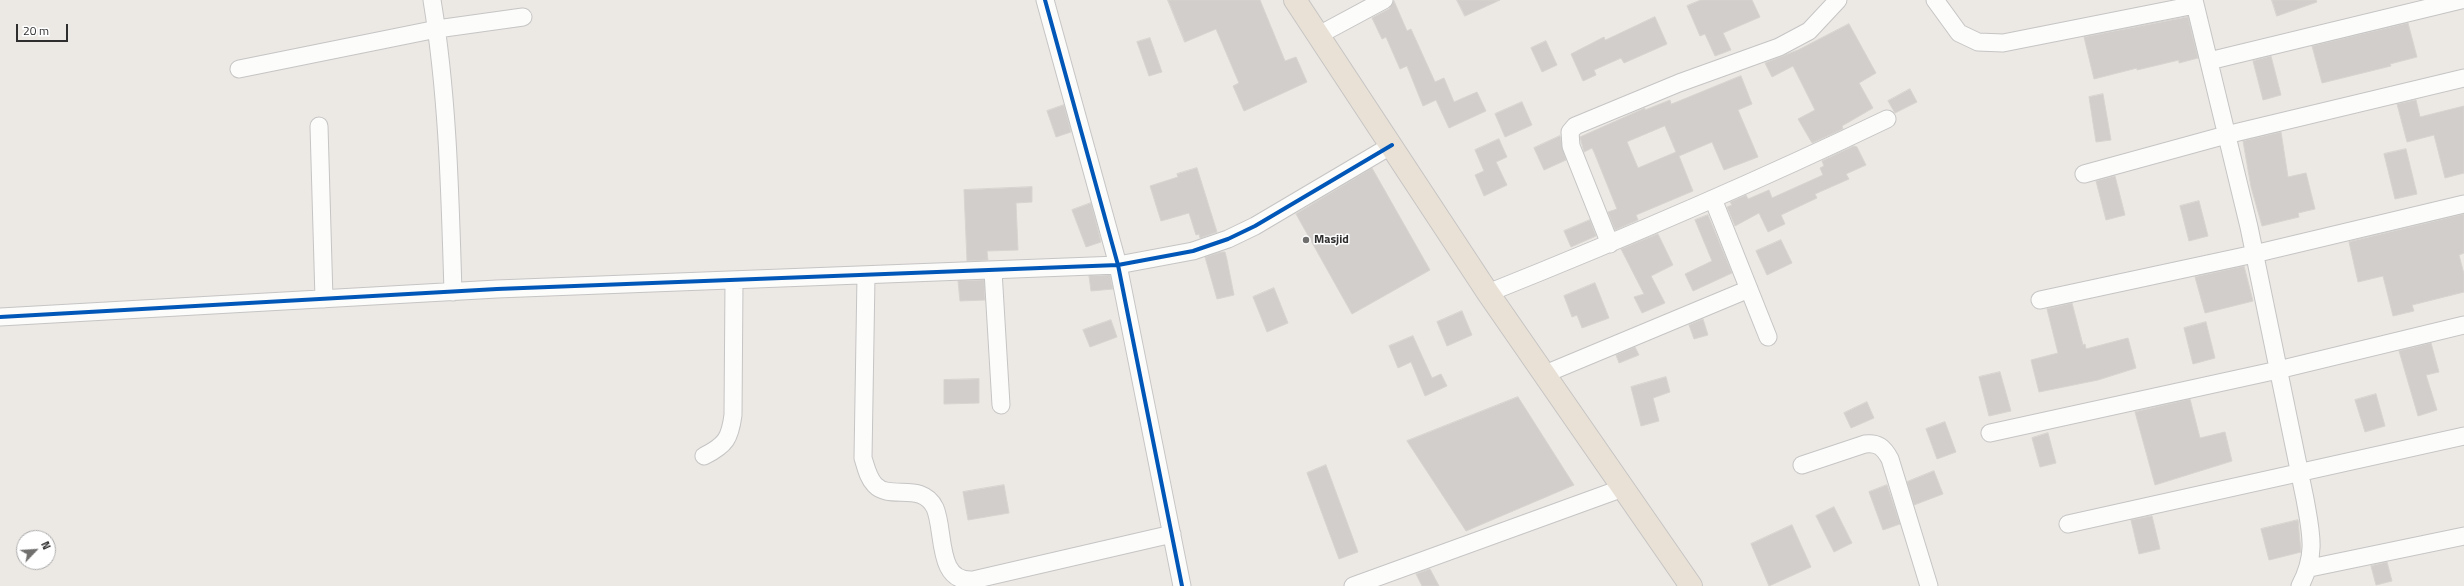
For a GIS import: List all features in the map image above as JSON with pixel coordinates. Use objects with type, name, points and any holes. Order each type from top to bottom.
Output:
[{"type":"main road","points":[[1295,0],[1317,36],[1392,145],[1488,292],[1691,586]]},
{"type":"street","points":[[432,0],[448,137],[453,292]]},
{"type":"street","points":[[1045,0],[1118,265],[1182,586]]},
{"type":"street","points":[[1317,36],[1384,0]]},
{"type":"street","points":[[1610,244],[1571,146],[1570,132],[1575,126],[1672,86],[1779,47],[1809,31],[1838,0]]},
{"type":"street","points":[[1935,0],[1960,33],[1978,42],[2003,43],[2194,2],[2254,254],[2300,472],[2311,536],[2310,568],[2300,586]]},
{"type":"street","points":[[2209,61],[2461,0]]},
{"type":"street","points":[[239,69],[436,29],[523,17]]},
{"type":"street","points":[[2084,174],[2226,135],[2464,78]]},
{"type":"street","points":[[1488,292],[1610,244],[1713,199],[1887,119]]},
{"type":"street","points":[[319,126],[324,299]]},
{"type":"street","points":[[0,317],[453,292],[734,282],[1118,265],[1193,251],[1228,239],[1255,226],[1392,145]]},
{"type":"street","points":[[1713,199],[1768,337]]},
{"type":"street","points":[[2040,300],[2254,254],[2464,204]]},
{"type":"street","points":[[993,271],[1001,405]]},
{"type":"street","points":[[866,276],[863,458],[868,474],[876,486],[883,490],[917,493],[930,500],[935,508],[946,560],[951,573],[958,582],[973,580],[1172,534]]},
{"type":"street","points":[[704,456],[720,448],[727,439],[731,428],[733,414],[734,282]]},
{"type":"street","points":[[1545,374],[1749,289]]},
{"type":"street","points":[[1990,433],[2278,370],[2464,325]]},
{"type":"street","points":[[2068,524],[2464,436]]},
{"type":"street","points":[[1802,465],[1865,444],[1873,443],[1880,446],[1890,459],[1929,586]]},
{"type":"street","points":[[1354,586],[1623,488]]},
{"type":"street","points":[[2310,568],[2464,536]]},
{"type":"building","points":[[1168,0],[1260,0],[1285,61],[1296,57],[1307,82],[1244,111],[1233,86],[1239,83],[1216,29],[1185,42]]},
{"type":"building","points":[[1457,0],[1500,0],[1465,16]]},
{"type":"building","points":[[1701,0],[1752,0],[1760,17],[1723,33],[1731,50],[1715,56],[1705,34],[1700,36],[1687,6]]},
{"type":"building","points":[[2272,0],[2316,0],[2317,2],[2277,16]]},
{"type":"building","points":[[1394,1],[1407,31],[1411,29],[1435,82],[1444,78],[1454,102],[1477,92],[1486,111],[1449,128],[1436,100],[1423,106],[1407,66],[1400,69],[1386,37],[1382,39],[1372,18],[1389,9]]},
{"type":"building","points":[[1655,17],[1667,44],[1624,63],[1621,58],[1594,70],[1596,75],[1583,81],[1571,54],[1604,37],[1605,40]]},
{"type":"building","points":[[2188,17],[2198,58],[2179,63],[2179,60],[2137,70],[2137,68],[2094,79],[2084,37]]},
{"type":"building","points":[[2408,23],[2417,57],[2390,64],[2391,66],[2322,83],[2312,46]]},
{"type":"building","points":[[1849,24],[1876,73],[1859,83],[1873,108],[1842,126],[1843,129],[1812,143],[1798,119],[1815,110],[1793,66],[1772,77],[1765,63],[1798,50]]},
{"type":"building","points":[[1150,38],[1162,72],[1149,76],[1137,42]]},
{"type":"building","points":[[1546,41],[1557,65],[1542,72],[1531,48]]},
{"type":"building","points":[[2271,56],[2281,95],[2263,100],[2253,61]]},
{"type":"building","points":[[1741,76],[1752,104],[1738,110],[1758,157],[1724,170],[1712,142],[1679,156],[1693,191],[1636,215],[1638,220],[1615,230],[1608,212],[1617,209],[1592,148],[1584,152],[1580,137],[1645,108],[1645,110],[1670,100],[1671,104]],"holes":[[[1665,126],[1676,152],[1638,168],[1627,142]]]},
{"type":"building","points":[[1910,89],[1917,102],[1895,113],[1888,101]]},
{"type":"building","points":[[2103,94],[2111,140],[2096,142],[2089,97]]},
{"type":"building","points":[[2416,100],[2420,117],[2464,106],[2464,173],[2445,178],[2434,135],[2407,142],[2397,104]]},
{"type":"building","points":[[1522,102],[1532,125],[1505,137],[1495,114]]},
{"type":"building","points":[[1064,105],[1071,132],[1056,137],[1047,111]]},
{"type":"building","points":[[2281,132],[2288,177],[2306,173],[2315,209],[2298,213],[2299,217],[2262,226],[2251,187],[2243,141]]},
{"type":"building","points":[[1560,136],[1566,160],[1544,170],[1534,148]]},
{"type":"building","points":[[1499,139],[1507,157],[1496,162],[1507,185],[1484,196],[1475,175],[1484,171],[1475,150]]},
{"type":"building","points":[[1854,146],[1857,147],[1866,165],[1846,174],[1849,179],[1815,194],[1817,198],[1781,215],[1785,224],[1768,232],[1759,213],[1735,226],[1727,207],[1732,205],[1730,202],[1746,195],[1748,199],[1769,190],[1772,198],[1823,175],[1820,168],[1824,166],[1822,161]]},
{"type":"building","points":[[2406,149],[2417,194],[2395,199],[2384,154]]},
{"type":"building","points":[[1197,168],[1217,232],[1200,238],[1199,234],[1196,235],[1189,213],[1161,221],[1150,186],[1178,177],[1177,174]]},
{"type":"building","points":[[1372,168],[1430,270],[1352,314],[1296,214]]},
{"type":"building","points":[[2115,176],[2125,215],[2106,220],[2096,181]]},
{"type":"building","points":[[1032,187],[1032,202],[1016,203],[1018,250],[987,251],[988,260],[967,261],[964,190]]},
{"type":"building","points":[[2199,201],[2208,236],[2189,241],[2180,206]]},
{"type":"building","points":[[1091,203],[1101,242],[1086,247],[1072,210]]},
{"type":"building","points":[[2464,214],[2464,253],[2459,255],[2464,274],[2464,292],[2412,305],[2414,311],[2393,316],[2383,276],[2358,282],[2349,242]]},
{"type":"building","points":[[1708,215],[1732,273],[1693,291],[1685,274],[1712,261],[1695,220]]},
{"type":"building","points":[[1590,220],[1596,236],[1571,247],[1564,231]]},
{"type":"building","points":[[1658,234],[1673,265],[1651,276],[1665,303],[1642,313],[1634,297],[1644,294],[1621,249]]},
{"type":"building","points":[[1781,240],[1792,263],[1767,275],[1756,251]]},
{"type":"building","points":[[1225,252],[1234,295],[1217,299],[1205,257]]},
{"type":"building","points":[[2244,266],[2253,301],[2205,313],[2195,277]]},
{"type":"building","points":[[1110,275],[1113,289],[1091,291],[1089,276]]},
{"type":"building","points":[[984,280],[985,300],[960,301],[958,281]]},
{"type":"building","points":[[1595,283],[1609,318],[1582,328],[1577,315],[1572,317],[1564,296]]},
{"type":"building","points":[[1274,288],[1288,323],[1267,332],[1253,297]]},
{"type":"building","points":[[2072,303],[2083,345],[2085,344],[2086,349],[2128,338],[2136,368],[2098,380],[2039,392],[2031,360],[2058,353],[2047,309]]},
{"type":"building","points":[[1462,311],[1472,335],[1447,346],[1437,322]]},
{"type":"building","points":[[1703,319],[1708,335],[1694,339],[1689,325]]},
{"type":"building","points":[[1111,320],[1117,337],[1090,347],[1083,330]]},
{"type":"building","points":[[2206,322],[2215,358],[2193,364],[2184,328]]},
{"type":"building","points":[[1413,336],[1432,378],[1441,374],[1447,386],[1425,396],[1411,362],[1398,368],[1389,346]]},
{"type":"building","points":[[2431,343],[2439,372],[2426,375],[2437,410],[2418,416],[2399,351]]},
{"type":"building","points":[[1635,347],[1639,355],[1619,363],[1616,355]]},
{"type":"building","points":[[2000,372],[2011,411],[1989,416],[1979,377]]},
{"type":"building","points":[[1666,377],[1670,392],[1653,398],[1659,421],[1641,426],[1631,387]]},
{"type":"building","points":[[979,379],[979,403],[944,404],[944,380]]},
{"type":"building","points":[[2376,394],[2385,426],[2365,432],[2355,400]]},
{"type":"building","points":[[1518,397],[1574,485],[1466,531],[1407,441]]},
{"type":"building","points":[[2190,399],[2200,438],[2225,432],[2232,461],[2155,485],[2135,412]]},
{"type":"building","points":[[1867,402],[1874,418],[1851,428],[1844,413]]},
{"type":"building","points":[[1945,422],[1956,452],[1937,459],[1926,429]]},
{"type":"building","points":[[2048,433],[2056,463],[2040,467],[2032,438]]},
{"type":"building","points":[[1326,465],[1358,552],[1339,559],[1307,473]]},
{"type":"building","points":[[1934,471],[1943,494],[1914,505],[1907,482]]},
{"type":"building","points":[[1004,485],[1009,513],[968,520],[963,492]]},
{"type":"building","points":[[1887,485],[1900,524],[1883,530],[1869,492]]},
{"type":"building","points":[[1834,507],[1852,543],[1834,552],[1816,516]]},
{"type":"building","points":[[2152,516],[2160,549],[2139,554],[2131,520]]},
{"type":"building","points":[[2298,520],[2301,552],[2269,560],[2261,529]]},
{"type":"building","points":[[1792,525],[1811,567],[1769,586],[1751,544]]},
{"type":"building","points":[[2387,562],[2392,581],[2376,585],[2371,566]]},
{"type":"building","points":[[1430,569],[1439,586],[1422,586],[1416,574]]},
{"type":"cycle path","points":[[1045,0],[1118,265],[1182,586]]},
{"type":"cycle path","points":[[0,317],[497,289],[1118,265],[1193,251],[1228,239],[1255,226],[1392,145]]},
{"type":"place","name":"Masjid","points":[[1306,240]]}]
